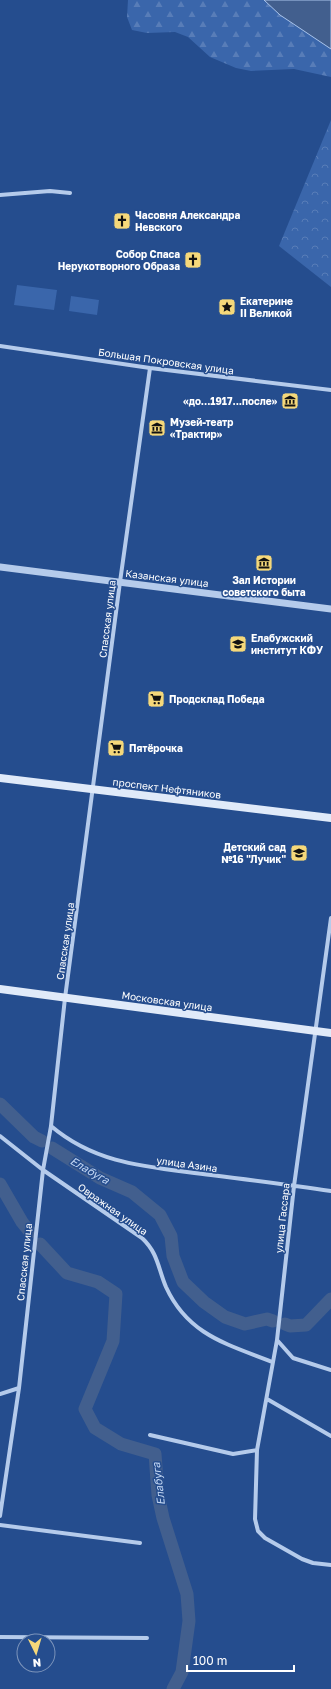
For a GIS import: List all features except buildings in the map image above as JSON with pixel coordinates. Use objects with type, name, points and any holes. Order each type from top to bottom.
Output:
[{"type":"main road","name":"проспект Нефтяников","points":[[0,778],[331,818]]},
{"type":"main road","name":"Московская улица","points":[[0,989],[331,1033]]},
{"type":"street","points":[[0,194],[50,191],[70,193]]},
{"type":"street","name":"Большая Покровская улица","points":[[0,346],[150,368],[331,390]]},
{"type":"street","name":"Спасская улица","points":[[0,1516],[18,1388],[42,1170],[51,1126],[65,998],[150,368]]},
{"type":"street","name":"Казанская улица","points":[[0,567],[331,609]]},
{"type":"street","name":"улица Гассара","points":[[331,918],[294,1186],[277,1340],[258,1450],[255,1519],[258,1531],[265,1538],[302,1559],[313,1563],[331,1565]]},
{"type":"street","name":"улица Азина","points":[[51,1126],[66,1139],[111,1159],[146,1166],[331,1191]]},
{"type":"street","name":"Овражная улица","points":[[0,1136],[42,1170],[142,1238],[154,1250],[172,1299],[191,1323],[203,1332],[218,1340],[272,1362]]},
{"type":"street","points":[[277,1340],[293,1358],[331,1370]]},
{"type":"street","points":[[0,1394],[18,1388]]},
{"type":"street","points":[[267,1399],[331,1436]]},
{"type":"street","points":[[150,1435],[233,1454],[258,1450]]},
{"type":"street","points":[[0,1525],[140,1543]]},
{"type":"street","points":[[0,1637],[147,1638]]},
{"type":"green space","points":[[128,0],[264,0],[280,15],[331,49],[331,77],[294,69],[251,71],[236,68],[210,57],[188,37],[175,32],[147,33],[132,30],[127,17]]},
{"type":"green space","points":[[331,120],[331,287],[279,246]]},
{"type":"green space","points":[[17,285],[57,290],[54,310],[14,305]]},
{"type":"green space","points":[[71,296],[99,300],[97,315],[69,311]]},
{"type":"shaded area","points":[[264,0],[331,0],[331,49],[280,15]]},
{"type":"waterway","points":[[0,1104],[34,1137],[42,1141]]},
{"type":"waterway","name":"Елабуга","points":[[52,1148],[100,1178],[132,1192],[160,1215],[171,1236],[173,1256],[183,1282],[204,1302],[225,1317],[245,1324],[267,1319],[273,1321]]},
{"type":"waterway","name":"Елабуга","points":[[0,1184],[22,1222],[30,1232]]},
{"type":"waterway","name":"Елабуга","points":[[40,1244],[67,1273],[98,1282],[116,1294],[113,1341],[85,1409],[95,1428],[121,1444],[155,1454],[158,1495],[163,1518],[187,1594],[189,1621],[182,1672],[173,1689]]},
{"type":"waterway","points":[[285,1324],[290,1326],[306,1325],[331,1299]]},
{"type":"place","name":"Часовня Александра Невского","points":[[122,221]]},
{"type":"place","name":"Собор Спаса Нерукотворного Образа","points":[[193,260]]},
{"type":"place","name":"Екатерине II Великой","points":[[227,307]]},
{"type":"place","name":"«до...1917...после»","points":[[290,401]]},
{"type":"place","name":"Музей-театр «Трактир»","points":[[157,428]]},
{"type":"place","name":"Зал Истории советского быта","points":[[264,563]]},
{"type":"place","name":"Елабужский институт КФУ","points":[[238,644]]},
{"type":"place","name":"Продсклад Победа","points":[[156,699]]},
{"type":"place","name":"Пятёрочка","points":[[116,748]]},
{"type":"place","name":"Детский сад №16 \"Лучик\"","points":[[299,853]]}]
